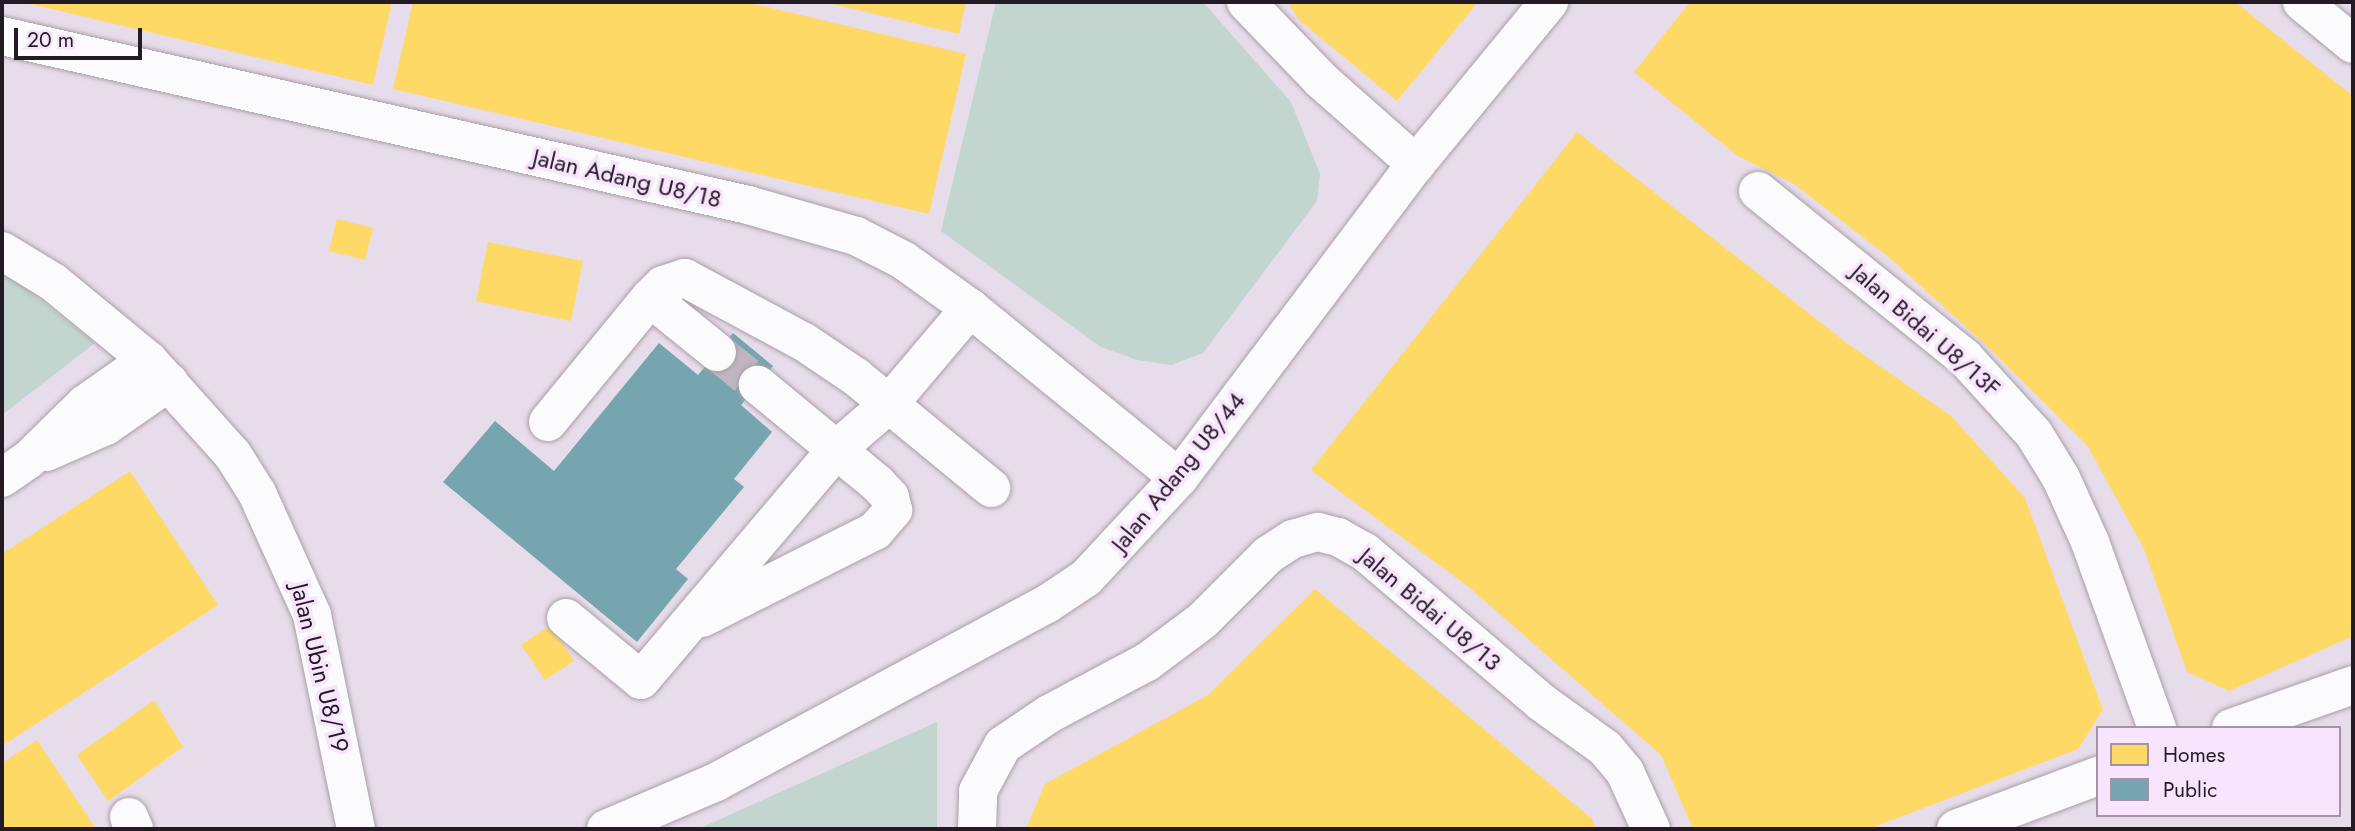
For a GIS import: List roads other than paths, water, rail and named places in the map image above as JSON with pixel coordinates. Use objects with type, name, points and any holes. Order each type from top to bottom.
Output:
[{"type":"street","points":[[1247,2],[1321,80],[1416,164]]},
{"type":"street","name":"Jalan Adang U8/44","points":[[606,829],[716,782],[1048,604],[1119,548],[1179,478],[1416,164],[1549,2]]},
{"type":"street","points":[[2302,2],[2353,44]]},
{"type":"street","name":"Jalan Adang U8/18","points":[[2,36],[807,220],[856,236],[903,260],[970,307],[1179,478]]},
{"type":"street","name":"Jalan Bidai U8/13F","points":[[1758,191],[1964,357],[2001,392],[2034,434],[2061,478],[2090,542],[2156,726]]},
{"type":"street","name":"Jalan Ubin U8/19","points":[[2,251],[53,282],[159,371],[233,456],[298,574],[320,647],[356,829]]},
{"type":"street","points":[[548,422],[650,298],[663,285],[685,278],[804,342],[889,404],[991,488]]},
{"type":"street","points":[[650,298],[717,352]]},
{"type":"street","points":[[566,618],[641,680],[837,449],[889,404],[970,307]]},
{"type":"street","points":[[15,469],[85,404],[159,371]]},
{"type":"street","points":[[687,626],[875,531],[888,520],[893,510],[890,497],[837,449],[758,385]]},
{"type":"street","name":"Jalan Bidai U8/13","points":[[977,829],[978,791],[1003,745],[1040,719],[1147,662],[1202,621],[1268,555],[1293,539],[1318,532],[1338,537],[1366,552],[1541,702],[1605,748],[1625,772],[1651,829]]},
{"type":"street","points":[[2237,726],[2353,685]]},
{"type":"street","points":[[1956,829],[2096,777]]},
{"type":"tunnel","points":[[717,352],[758,385]]}]
